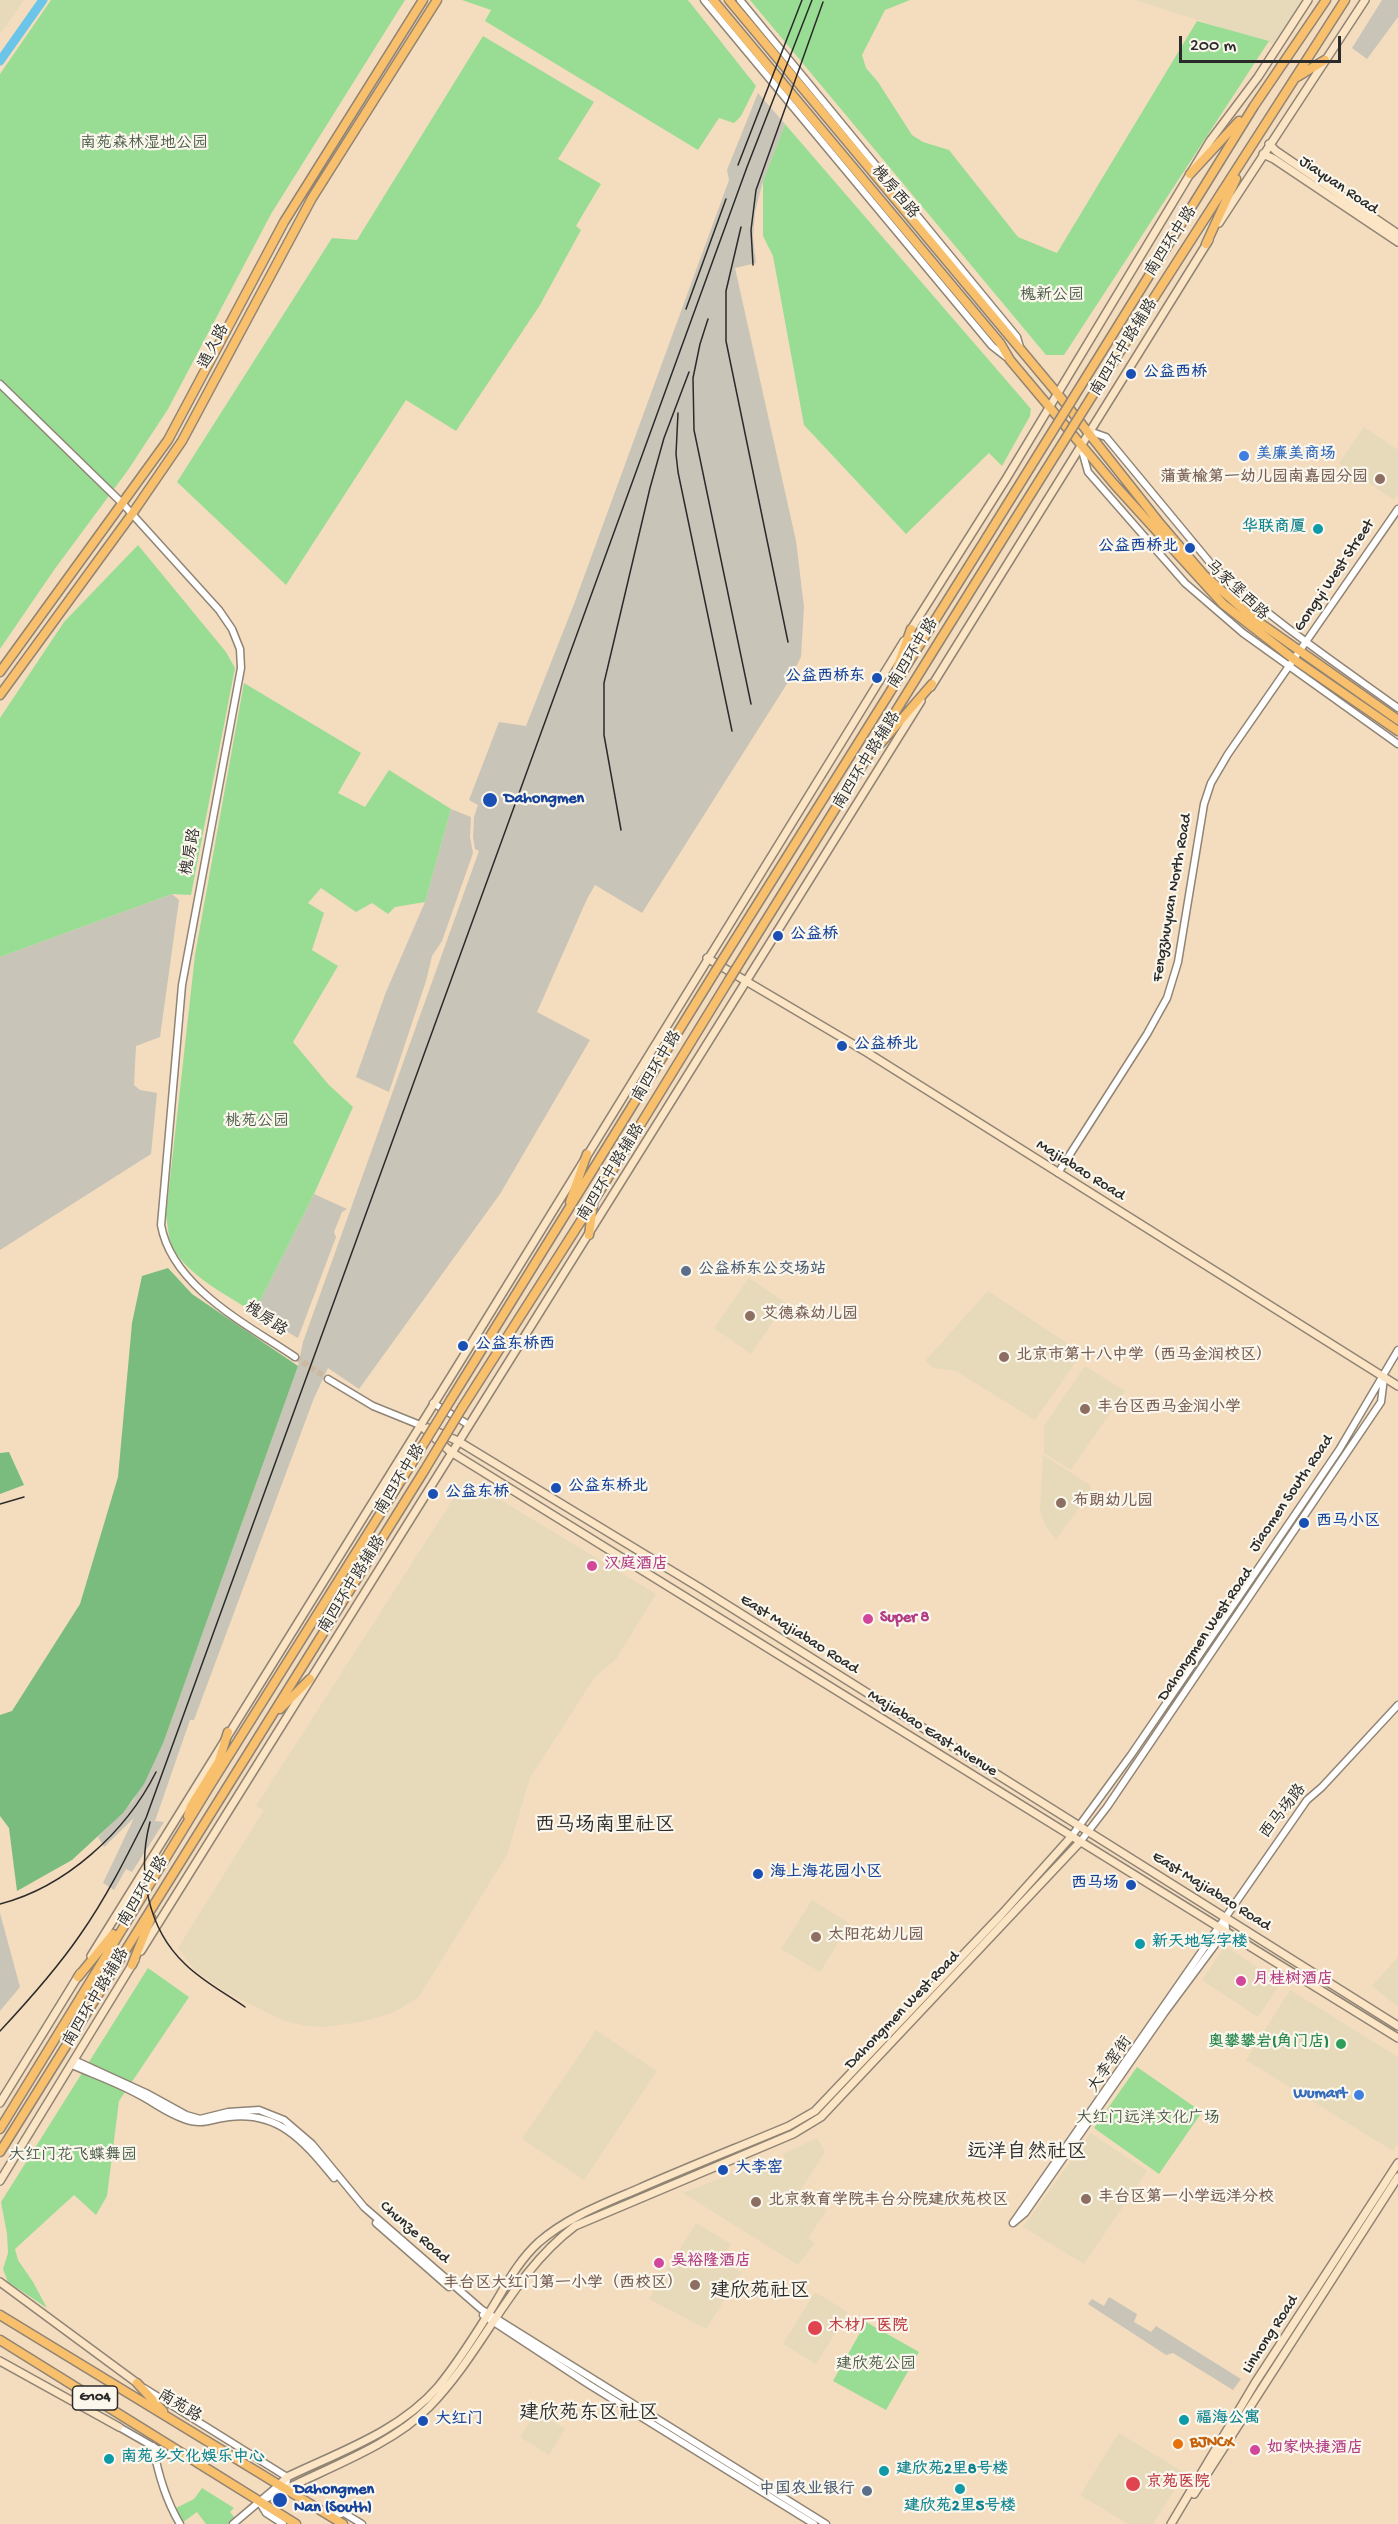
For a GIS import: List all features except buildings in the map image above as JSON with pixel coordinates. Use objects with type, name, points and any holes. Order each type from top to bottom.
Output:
[{"type":"main road","name":"通久路","points":[[0,672],[168,440],[302,192],[423,0]]},
{"type":"main road","name":"通久路","points":[[0,695],[132,514],[182,441],[312,198],[437,0]]},
{"type":"main road","name":"槐房西路","points":[[713,0],[1000,343],[1010,360],[1049,407]]},
{"type":"main road","name":"槐房西路","points":[[729,0],[1089,431],[1158,521],[1204,574],[1295,660]]},
{"type":"main road","name":"南四环中路辅路","points":[[0,2103],[228,1732],[468,1350],[707,958],[1006,479],[1210,141],[1258,77],[1308,0]]},
{"type":"main road","points":[[1313,20],[1317,0]]},
{"type":"main road","name":"南四环中路","points":[[0,2128],[1254,106],[1326,0]]},
{"type":"main road","name":"南四环中路","points":[[0,2152],[1134,329],[1345,0]]},
{"type":"main road","name":"南四环中路辅路","points":[[0,2181],[132,1965],[1080,444],[1269,144],[1365,0]]},
{"type":"main road","points":[[1294,79],[1325,60]]},
{"type":"main road","points":[[1190,174],[1254,106]]},
{"type":"main road","points":[[1269,144],[1276,152],[1398,234]]},
{"type":"main road","points":[[1206,244],[1249,151]]},
{"type":"main road","name":"Jiayuan Road","points":[[1263,154],[1274,159],[1398,242]]},
{"type":"main road","name":"马家堡西路","points":[[1049,407],[1223,604],[1295,660],[1398,731]]},
{"type":"main road","points":[[886,697],[911,629]]},
{"type":"main road","points":[[1295,660],[1398,720]]},
{"type":"main road","points":[[863,764],[932,684]]},
{"type":"main road","name":"Majiabao Road","points":[[707,958],[868,1053],[1398,1386]]},
{"type":"main road","points":[[564,1218],[586,1154]]},
{"type":"main road","points":[[589,1235],[593,1202]]},
{"type":"main road","name":"East Majiabao Road","points":[[420,1425],[458,1441],[700,1588],[1398,2026]]},
{"type":"main road","name":"Majiabao East Avenue","points":[[420,1425],[451,1452],[1398,2038]]},
{"type":"main road","points":[[269,1719],[310,1679]]},
{"type":"main road","points":[[183,1830],[191,1806],[219,1761],[228,1732]]},
{"type":"main road","name":"Dahongmen West Road","points":[[282,2487],[373,2445],[415,2420],[445,2389],[491,2318],[517,2263],[538,2243],[571,2219],[789,2126],[816,2111],[1001,1915],[1071,1837]]},
{"type":"main road","name":"Dahongmen West Road","points":[[282,2487],[287,2477],[369,2438],[410,2414],[436,2388],[545,2250],[575,2226],[793,2134],[821,2117],[1080,1842]]},
{"type":"main road","points":[[132,1965],[160,1896]]},
{"type":"main road","points":[[78,1977],[133,1911]]},
{"type":"main road","name":"Linhong Road","points":[[1171,2524],[1255,2383],[1398,2163]]},
{"type":"main road","name":"Linhong Road","points":[[1176,2524],[1398,2177]]},
{"type":"main road","points":[[0,2282],[136,2383],[171,2420]]},
{"type":"main road","name":"南苑路","points":[[0,2315],[344,2524]]},
{"type":"main road","name":"G104","points":[[0,2340],[296,2524]]},
{"type":"main road","points":[[0,2361],[119,2427]]},
{"type":"street","points":[[705,0],[992,346],[1010,360]]},
{"type":"street","points":[[740,0],[952,256],[1017,337],[1021,350]]},
{"type":"street","name":"槐房路","points":[[0,384],[123,504],[219,610],[240,649],[241,668],[184,974],[161,1216],[163,1234],[179,1265],[196,1288],[295,1357]]},
{"type":"street","points":[[1089,431],[1106,436],[1212,565],[1228,581],[1398,708]]},
{"type":"street","points":[[1080,444],[1088,472],[1185,583],[1217,614],[1295,660],[1398,744]]},
{"type":"street","name":"Gongyi West Street","points":[[1295,660],[1398,509]]},
{"type":"street","name":"Fengzhuyuan North Road","points":[[1058,1173],[1147,1034],[1167,998],[1178,962],[1200,824],[1210,783],[1295,660]]},
{"type":"street","name":"Jiaomen South Road","points":[[1080,1826],[1339,1450],[1398,1350]]},
{"type":"street","name":"Dahongmen West Road","points":[[1080,1842],[1381,1402],[1384,1377]]},
{"type":"street","points":[[328,1379],[373,1406],[420,1425]]},
{"type":"street","points":[[434,1402],[469,1425]]},
{"type":"street","name":"西马场路","points":[[1225,1917],[1307,1800],[1322,1787],[1398,1705]]},
{"type":"street","name":"Dahongmen West Road","points":[[1071,1837],[1080,1826]]},
{"type":"street","name":"大李窑街","points":[[1222,1928],[1013,2223],[1025,2212],[1176,1996],[1222,1928],[1225,1917]]},
{"type":"street","name":"Chunze Road","points":[[73,2062],[142,2096],[184,2120],[201,2123],[228,2117],[257,2116],[281,2125],[309,2148],[362,2210],[491,2318],[814,2524]]},
{"type":"street","name":"Chunze Road","points":[[491,2318],[826,2524]]},
{"type":"street","points":[[136,2383],[287,2477]]},
{"type":"street","points":[[119,2427],[166,2454],[188,2457]]},
{"type":"street","points":[[153,2446],[165,2496],[180,2524]]},
{"type":"street","points":[[233,2524],[282,2487]]},
{"type":"street","points":[[260,2502],[266,2513],[283,2524]]},
{"type":"street","points":[[332,2517],[344,2513],[362,2524]]},
{"type":"shaded area","points":[[0,0],[24,0],[1,33],[0,32]]},
{"type":"shaded area","points":[[1135,0],[1302,0],[1273,44]]},
{"type":"shaded area","points":[[1382,0],[1398,0],[1398,17],[1367,59],[1352,48]]},
{"type":"shaded area","points":[[758,93],[785,124],[763,181],[755,212],[753,238],[756,263],[735,268],[796,541],[804,607],[801,657],[790,679],[642,913],[595,885],[587,899],[537,1012],[590,1040],[500,1194],[359,1389],[328,1368],[314,1398],[194,1720],[190,1720],[155,1821],[164,1822],[132,1872],[126,1869],[114,1890],[103,1883],[134,1818],[104,1847],[98,1837],[133,1801],[164,1741],[298,1366],[303,1342],[479,851],[475,849],[473,837],[474,817],[478,805],[469,800],[499,722],[526,726],[574,604],[729,180],[727,170]]},
{"type":"shaded area","name":"蒲黄榆第一幼儿园南嘉园分园","points":[[1364,427],[1398,450],[1398,494],[1394,500],[1339,463]]},
{"type":"shaded area","points":[[451,809],[471,817],[470,837],[473,853],[442,941],[432,956],[426,981],[389,1092],[356,1077],[386,992],[425,902]]},
{"type":"shaded area","points":[[172,894],[179,900],[160,1037],[136,1046],[134,1085],[140,1090],[157,1093],[151,1154],[0,1250],[0,957]]},
{"type":"shaded area","points":[[314,1194],[347,1209],[342,1212],[334,1232],[336,1237],[298,1338],[254,1313]]},
{"type":"shaded area","name":"艾德森幼儿园","points":[[749,1278],[786,1303],[751,1354],[714,1328]]},
{"type":"shaded area","name":"北京市第十八中学（西马金润校区）","points":[[988,1291],[1082,1353],[1035,1420],[956,1371],[933,1368],[925,1361]]},
{"type":"shaded area","name":"丰台区西马金润小学","points":[[1085,1366],[1125,1391],[1071,1470],[1044,1453],[1044,1426]]},
{"type":"shaded area","name":"布朗幼儿园","points":[[1043,1455],[1090,1485],[1091,1491],[1056,1540],[1045,1525],[1040,1511]]},
{"type":"shaded area","points":[[466,1479],[656,1594],[616,1659],[594,1678],[530,1778],[507,1855],[418,1998],[392,2013],[360,2022],[326,2027],[284,2021],[224,1991],[196,1971],[178,1948],[264,1810],[256,1806]]},
{"type":"shaded area","name":"太阳花幼儿园","points":[[812,1900],[850,1924],[820,1972],[781,1949]]},
{"type":"shaded area","points":[[0,1913],[20,1987],[0,2011]]},
{"type":"shaded area","name":"月桂树酒店","points":[[1225,1946],[1281,1982],[1258,2017],[1202,1980]]},
{"type":"shaded area","points":[[1398,1957],[1398,2007],[1372,1986]]},
{"type":"shaded area","points":[[1290,1990],[1398,2057],[1398,2143],[1393,2151],[1246,2060]]},
{"type":"shaded area","points":[[596,2030],[657,2071],[584,2180],[522,2139]]},
{"type":"shaded area","name":"丰台区第一小学远洋分校","points":[[1091,2133],[1147,2171],[1084,2264],[1023,2227]]},
{"type":"shaded area","name":"北京教育学院丰台分院建欣苑校区","points":[[817,2138],[825,2152],[800,2191],[827,2210],[808,2238],[815,2243],[798,2265],[683,2193],[769,2159],[773,2168],[786,2162],[783,2154]]},
{"type":"shaded area","name":"丰台区大红门第一小学（西校区）","points":[[696,2223],[731,2244],[721,2260],[742,2272],[706,2329],[649,2299]]},
{"type":"shaded area","name":"木材厂医院","points":[[815,2292],[848,2312],[816,2364],[783,2344]]},
{"type":"shaded area","points":[[1109,2297],[1137,2314],[1134,2322],[1151,2332],[1156,2326],[1241,2379],[1233,2390],[1173,2353],[1166,2355],[1088,2304],[1092,2299],[1104,2306]]},
{"type":"shaded area","points":[[537,2411],[565,2429],[549,2455],[520,2437]]},
{"type":"shaded area","name":"京苑医院","points":[[1119,2433],[1185,2473],[1153,2524],[1128,2524],[1080,2495]]},
{"type":"green space","name":"南苑森林湿地公园","points":[[51,0],[405,0],[271,214],[168,409],[128,470],[54,570],[0,649],[0,74]]},
{"type":"green space","points":[[462,0],[688,0],[756,86],[741,116],[734,123],[719,118],[698,150],[485,21],[491,10]]},
{"type":"green space","name":"槐新公园","points":[[750,0],[910,0],[885,10],[862,55],[866,68],[878,82],[912,135],[923,142],[949,150],[1018,237],[1057,253],[1197,21],[1269,41],[1064,355],[1046,355]]},
{"type":"green space","points":[[483,36],[594,102],[558,159],[601,184],[576,226],[581,230],[540,305],[456,431],[406,400],[286,585],[177,482],[332,238],[357,240]]},
{"type":"green space","points":[[785,124],[1031,409],[1030,416],[1002,466],[989,453],[906,534],[804,425],[773,256],[763,236],[763,181]]},
{"type":"green space","points":[[138,545],[226,652],[235,668],[191,895],[172,894],[0,957],[0,718],[64,622]]},
{"type":"green space","name":"桃苑公园","points":[[244,683],[361,753],[338,793],[365,807],[389,770],[451,809],[425,902],[395,907],[388,914],[372,903],[356,912],[321,888],[308,903],[324,913],[312,950],[338,966],[293,1042],[329,1085],[353,1107],[314,1194],[254,1313],[199,1277],[180,1258],[171,1244],[166,1215],[195,955]]},
{"type":"green space","points":[[168,1268],[192,1294],[298,1366],[164,1741],[144,1784],[123,1813],[72,1860],[17,1891],[9,1828],[0,1816],[0,1715],[12,1711],[80,1604],[118,1477],[132,1323],[142,1276]]},
{"type":"green space","points":[[9,1452],[24,1485],[0,1494],[0,1453]]},
{"type":"green space","name":"大红门花飞蝶舞园","points":[[148,1968],[189,1997],[119,2101],[107,2196],[96,2215],[74,2195],[15,2249],[18,2260],[47,2308],[8,2282],[3,2269],[8,2253],[1,2202]]},
{"type":"green space","name":"大红门远洋文化广场","points":[[1137,2067],[1202,2112],[1159,2174],[1094,2128]]},
{"type":"green space","name":"建欣苑公园","points":[[866,2322],[919,2352],[886,2410],[833,2381]]},
{"type":"green space","points":[[202,2488],[234,2508],[230,2512],[235,2518],[228,2524],[206,2524],[197,2512],[182,2523],[174,2509],[194,2499]]},
{"type":"waterway","points":[[0,61],[43,0]]},
{"type":"tunnel","points":[[295,1357],[328,1379]]},
{"type":"railway","points":[[738,165],[802,0]]},
{"type":"railway","points":[[0,2031],[42,1984],[80,1935],[107,1892],[146,1818],[747,167],[812,0]]},
{"type":"railway","points":[[753,265],[751,230],[756,190],[823,2]]},
{"type":"railway","points":[[686,309],[726,199]]},
{"type":"railway","points":[[741,227],[726,291],[726,341],[788,642]]},
{"type":"railway","points":[[708,319],[693,378],[694,430],[751,704]]},
{"type":"railway","points":[[621,830],[604,735],[604,683],[650,488],[664,438],[689,372]]},
{"type":"railway","points":[[678,413],[676,454],[678,472],[732,731]]},
{"type":"railway","points":[[0,1504],[24,1497]]},
{"type":"railway","points":[[0,1904],[48,1885],[92,1854],[128,1816],[156,1772]]},
{"type":"railway","points":[[150,1822],[146,1841],[145,1879],[148,1898],[162,1934],[185,1964],[245,2007]]},
{"type":"place","name":"公益西桥","points":[[1131,374]]},
{"type":"place","name":"美廉美商场","points":[[1244,456]]},
{"type":"place","name":"蒲黄榆第一幼儿园南嘉园分园","points":[[1380,479]]},
{"type":"place","name":"华联商厦","points":[[1318,529]]},
{"type":"place","name":"公益西桥北","points":[[1190,548]]},
{"type":"place","name":"公益西桥东","points":[[877,678]]},
{"type":"place","name":"Dahongmen","points":[[490,800]]},
{"type":"place","name":"公益桥","points":[[778,936]]},
{"type":"place","name":"公益桥北","points":[[842,1046]]},
{"type":"place","name":"公益桥东公交场站","points":[[686,1271]]},
{"type":"place","name":"艾德森幼儿园","points":[[750,1316]]},
{"type":"place","name":"公益东桥西","points":[[463,1346]]},
{"type":"place","name":"北京市第十八中学（西马金润校区）","points":[[1004,1357]]},
{"type":"place","name":"丰台区西马金润小学","points":[[1085,1409]]},
{"type":"place","name":"公益东桥北","points":[[556,1488]]},
{"type":"place","name":"公益东桥","points":[[433,1494]]},
{"type":"place","name":"布朗幼儿园","points":[[1061,1503]]},
{"type":"place","name":"西马小区","points":[[1304,1523]]},
{"type":"place","name":"汉庭酒店","points":[[592,1566]]},
{"type":"place","name":"Super 8","points":[[868,1619]]},
{"type":"place","name":"海上海花园小区","points":[[758,1874]]},
{"type":"place","name":"西马场","points":[[1131,1885]]},
{"type":"place","name":"太阳花幼儿园","points":[[816,1937]]},
{"type":"place","name":"新天地写字楼","points":[[1140,1944]]},
{"type":"place","name":"月桂树酒店","points":[[1241,1981]]},
{"type":"place","name":"奥攀攀岩(角门店)","points":[[1341,2044]]},
{"type":"place","name":"Wumart","points":[[1359,2095]]},
{"type":"place","name":"大李窑","points":[[723,2170]]},
{"type":"place","name":"丰台区第一小学远洋分校","points":[[1086,2199]]},
{"type":"place","name":"北京教育学院丰台分院建欣苑校区","points":[[756,2202]]},
{"type":"place","name":"吴裕隆酒店","points":[[659,2263]]},
{"type":"place","name":"丰台区大红门第一小学（西校区）","points":[[695,2285]]},
{"type":"place","name":"木材厂医院","points":[[815,2328]]},
{"type":"place","name":"福海公寓","points":[[1184,2420]]},
{"type":"place","name":"大红门","points":[[423,2421]]},
{"type":"place","name":"BJNCX","points":[[1178,2444]]},
{"type":"place","name":"如家快捷酒店","points":[[1255,2450]]},
{"type":"place","name":"南苑乡文化娱乐中心","points":[[109,2459]]},
{"type":"place","name":"建欣苑2里8号楼","points":[[884,2471]]},
{"type":"place","name":"京苑医院","points":[[1133,2484]]},
{"type":"place","name":"建欣苑2里5号楼","points":[[960,2489]]},
{"type":"place","name":"中国农业银行","points":[[867,2491]]},
{"type":"place","name":"Dahongmen Nan (South)","points":[[280,2500]]},
{"type":"district","name":"西马场南里社区","points":[[605,1827]]},
{"type":"district","name":"远洋自然社区","points":[[1027,2154]]},
{"type":"district","name":"建欣苑社区","points":[[760,2293]]},
{"type":"district","name":"建欣苑东区社区","points":[[589,2415]]}]
